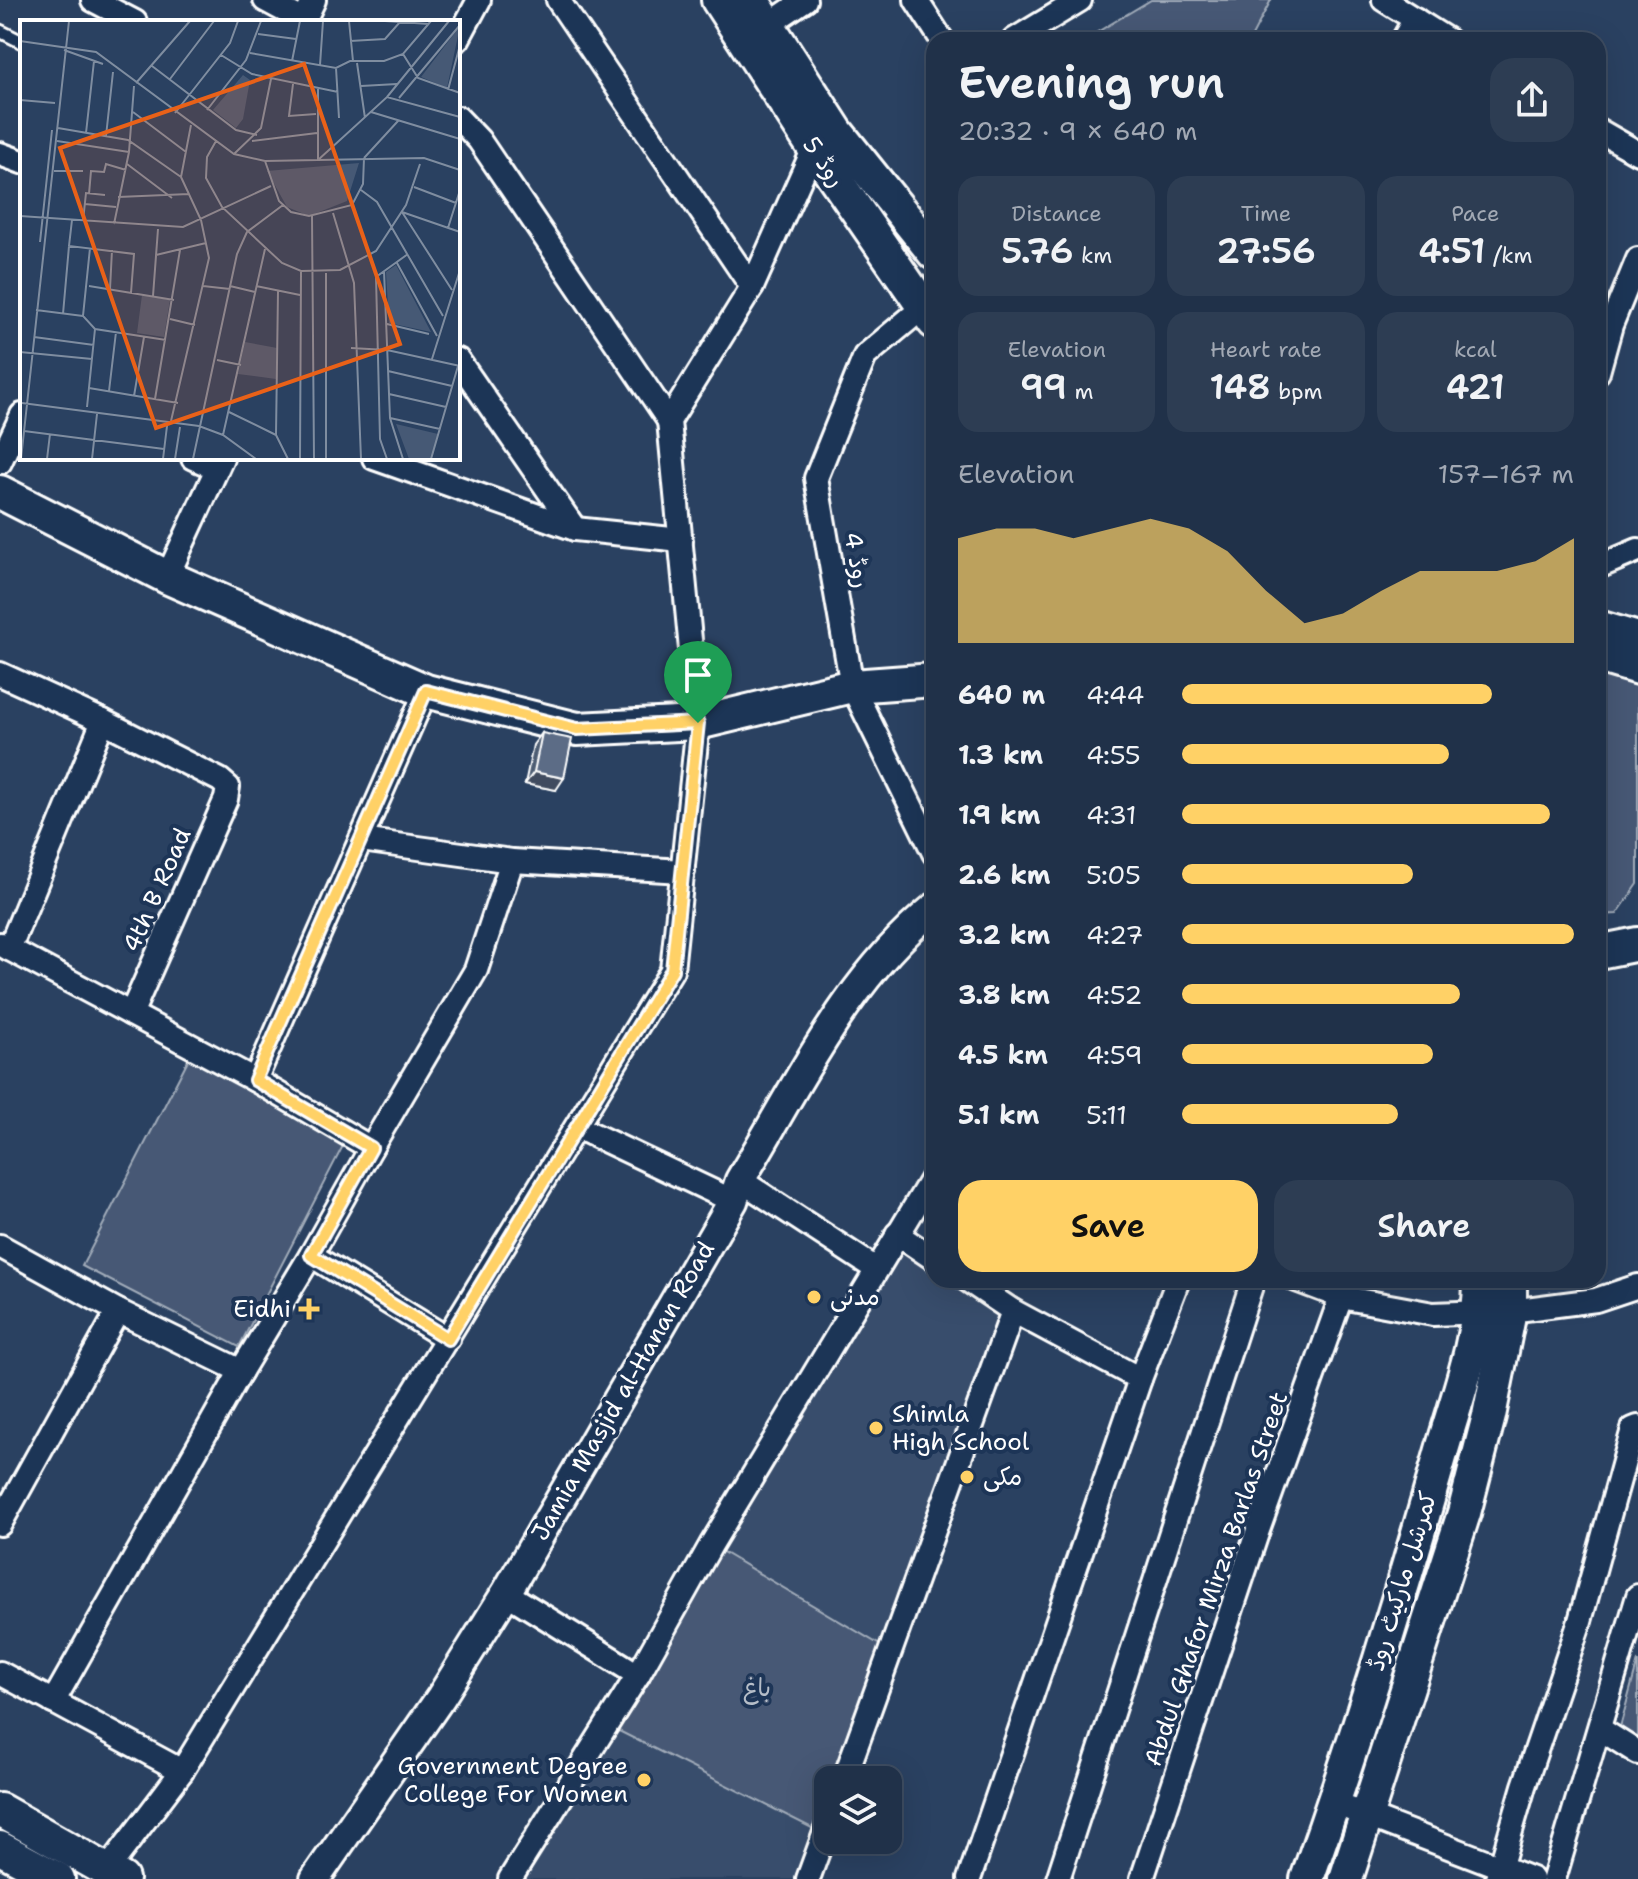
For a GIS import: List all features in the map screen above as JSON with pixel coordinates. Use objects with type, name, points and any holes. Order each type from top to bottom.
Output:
[{"type":"main road","name":"روڈ 5","points":[[718,0],[826,140],[926,245]]},
{"type":"main road","name":"روڈ 5","points":[[760,12],[826,140],[905,278],[926,305]]},
{"type":"main road","points":[[0,492],[167,577],[426,691],[577,729],[698,723],[852,686],[926,681]]},
{"type":"main road","points":[[1606,629],[1638,639]]},
{"type":"main road","points":[[1606,658],[1638,668]]},
{"type":"main road","points":[[1606,950],[1638,944]]},
{"type":"main road","name":"کمرشل مارکیٹ روڈ","points":[[1307,1879],[1334,1803],[1429,1494],[1500,1301]]},
{"type":"main road","name":"کمرشل مارکیٹ روڈ","points":[[1346,1879],[1464,1513],[1489,1416],[1500,1301]]},
{"type":"main road","points":[[0,1810],[114,1874]]},
{"type":"main road","points":[[0,1848],[58,1879]]},
{"type":"street","points":[[93,0],[131,20]]},
{"type":"street","points":[[265,0],[303,20]]},
{"type":"street","points":[[305,20],[314,0]]},
{"type":"street","points":[[460,35],[479,0]]},
{"type":"street","points":[[558,0],[752,287]]},
{"type":"street","points":[[760,12],[805,0]]},
{"type":"street","points":[[916,0],[937,32]]},
{"type":"street","points":[[1027,32],[1080,0]]},
{"type":"street","points":[[1384,0],[1435,32]]},
{"type":"street","points":[[1408,32],[1415,19]]},
{"type":"street","points":[[114,1874],[182,1771],[672,970],[698,723],[669,421],[479,140],[460,120]]},
{"type":"street","points":[[1606,135],[1638,153]]},
{"type":"street","points":[[669,421],[752,287],[826,140]]},
{"type":"street","points":[[0,154],[20,161]]},
{"type":"street","points":[[1606,321],[1638,259]]},
{"type":"street","name":"روڈ 4","points":[[926,313],[865,356],[816,478],[852,686],[926,837]]},
{"type":"street","points":[[460,363],[575,529]]},
{"type":"street","points":[[0,462],[20,419]]},
{"type":"street","points":[[380,460],[575,529],[681,540]]},
{"type":"street","points":[[167,577],[219,463]]},
{"type":"street","points":[[1606,564],[1638,550]]},
{"type":"street","points":[[0,674],[103,721],[5,946],[255,1080],[371,1148]]},
{"type":"street","points":[[255,1080],[426,691]]},
{"type":"street","name":"4th B Road","points":[[103,721],[220,780],[228,787],[226,799],[131,1014]]},
{"type":"street","points":[[361,840],[512,861],[683,871]]},
{"type":"street","points":[[53,1702],[241,1371],[476,970],[512,861]]},
{"type":"street","name":"Jamia Masjid al-Hanan Road","points":[[315,1879],[441,1697],[506,1593],[736,1190],[847,1003],[907,930],[926,915]]},
{"type":"street","points":[[577,1127],[736,1190],[876,1269]]},
{"type":"street","points":[[510,1879],[638,1675],[711,1545],[926,1188]]},
{"type":"street","points":[[897,1234],[926,1254]]},
{"type":"street","points":[[0,1246],[118,1311],[241,1371]]},
{"type":"street","points":[[311,1255],[448,1339]]},
{"type":"street","points":[[1317,1288],[1341,1297],[1433,1314],[1500,1301],[1596,1300],[1638,1286]]},
{"type":"street","points":[[979,1288],[1013,1311],[1140,1379]]},
{"type":"street","points":[[969,1879],[1140,1379],[1175,1288]]},
{"type":"street","points":[[1058,1879],[1250,1288]]},
{"type":"street","name":"Abdul Ghafor Mirza Barlas Street","points":[[1142,1879],[1258,1530],[1341,1297]]},
{"type":"street","points":[[0,1524],[118,1311]]},
{"type":"street","points":[[849,1766],[1013,1311]]},
{"type":"street","points":[[1499,1872],[1524,1786],[1580,1621],[1633,1429],[1638,1427]]},
{"type":"street","points":[[506,1593],[638,1675]]},
{"type":"street","points":[[1554,1879],[1638,1596]]},
{"type":"street","points":[[0,1673],[182,1771]]},
{"type":"street","points":[[1600,1729],[1638,1753]]},
{"type":"street","points":[[1334,1803],[1499,1872],[1532,1879]]},
{"type":"street","points":[[808,1879],[817,1854]]},
{"type":"lane","points":[[0,31],[20,41]]},
{"type":"shaded area","name":"Shimla High School","points":[[897,1234],[926,1254],[926,1288],[979,1288],[1013,1311],[890,1651],[711,1545]]},
{"type":"shaded area","name":"Government Degree College For Women","points":[[607,1725],[814,1829],[814,1854],[817,1854],[808,1879],[509,1879]]},
{"type":"green space","points":[[1151,0],[1271,0],[1254,32],[1097,32]]},
{"type":"green space","points":[[1606,667],[1638,675],[1638,884],[1617,914],[1606,915]]},
{"type":"green space","points":[[191,1054],[346,1140],[239,1347],[82,1266]]},
{"type":"green space","name":"باغ","points":[[711,1545],[890,1651],[849,1766],[814,1766],[814,1829],[607,1725]]},
{"type":"green space","points":[[1638,1661],[1638,1742],[1619,1731]]},
{"type":"building","points":[[542,733],[572,739],[564,778],[534,772]]},
{"type":"place","name":"مدنی","points":[[814,1297]]},
{"type":"place","name":"Eidhi","points":[[309,1309]]},
{"type":"place","name":"Shimla High School","points":[[876,1428]]},
{"type":"place","name":"مکی","points":[[967,1477]]},
{"type":"place","name":"Government Degree College For Women","points":[[644,1780]]},
{"type":"route","points":[[426,691],[577,729],[698,723],[672,970],[448,1339],[311,1255],[371,1148],[255,1080],[426,691]]}]
